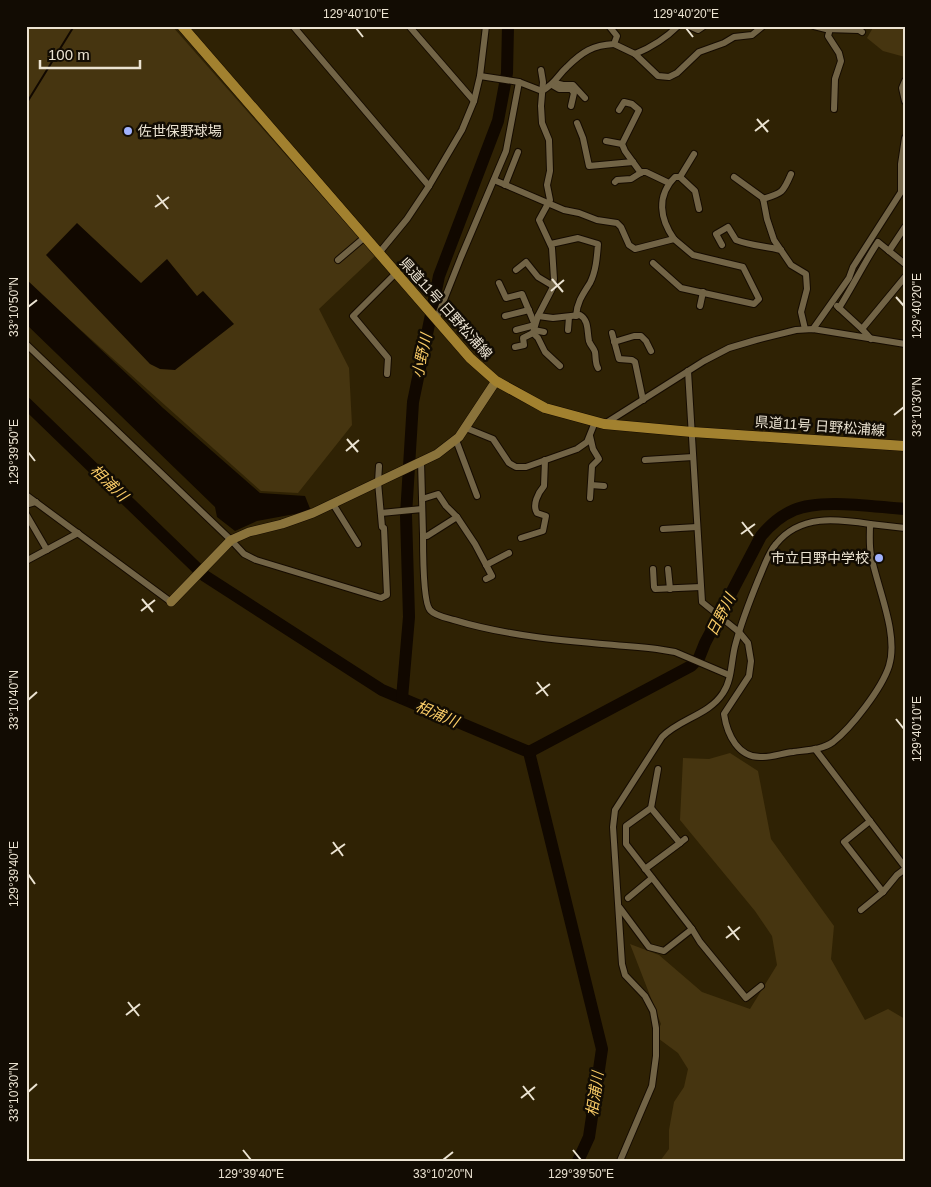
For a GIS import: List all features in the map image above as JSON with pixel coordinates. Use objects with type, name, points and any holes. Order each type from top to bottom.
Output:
[{"type":"main road","name":"県道11号 日野松浦線","points":[[182,26],[362,240],[379,253],[470,358],[496,381],[545,408],[599,423],[692,432],[905,446]]},
{"type":"street","points":[[293,26],[429,186]]},
{"type":"street","points":[[410,26],[474,101]]},
{"type":"street","points":[[379,253],[407,220],[462,130],[482,77],[486,26]]},
{"type":"street","points":[[609,26],[616,36],[614,44]]},
{"type":"street","points":[[635,54],[652,47],[678,26]]},
{"type":"street","points":[[689,26],[698,30],[704,26]]},
{"type":"street","points":[[542,91],[553,84],[566,68],[590,48],[614,44],[635,54],[658,76],[669,77],[677,73],[699,52],[734,38],[752,35],[763,26]]},
{"type":"street","points":[[814,26],[830,29],[859,29]]},
{"type":"street","points":[[830,29],[828,36],[839,53],[841,61],[835,78],[834,109]]},
{"type":"street","points":[[515,347],[524,345],[523,338],[534,329],[538,316],[553,286],[554,264],[551,244],[539,220],[550,200],[547,185],[550,171],[549,140],[542,123],[543,82],[541,70]]},
{"type":"street","points":[[482,77],[518,82],[542,91]]},
{"type":"street","points":[[905,81],[902,88],[905,101]]},
{"type":"street","points":[[436,320],[506,151],[518,82]]},
{"type":"street","points":[[553,84],[573,85],[585,98]]},
{"type":"street","points":[[553,84],[559,89],[571,89],[574,93],[571,106]]},
{"type":"street","points":[[619,110],[624,102],[632,104],[639,110],[622,144],[624,151],[641,173]]},
{"type":"street","points":[[577,124],[583,138],[589,166],[633,162]]},
{"type":"street","points":[[813,329],[849,278],[854,267],[903,194],[901,164],[905,138]]},
{"type":"street","points":[[606,141],[622,144]]},
{"type":"street","points":[[505,185],[518,152]]},
{"type":"street","points":[[680,177],[694,154]]},
{"type":"street","points":[[615,182],[617,180],[631,179],[646,172],[668,183]]},
{"type":"street","points":[[763,200],[780,194],[791,174]]},
{"type":"street","points":[[655,267],[681,288],[754,304],[759,299],[743,267],[693,255],[674,239],[667,229],[662,214],[662,201],[668,183],[675,176],[680,177],[695,192],[699,209]]},
{"type":"street","points":[[734,176],[754,190],[763,200],[774,240],[791,265],[806,274],[808,289],[800,312],[805,330]]},
{"type":"street","points":[[494,180],[564,210],[579,213],[596,220],[617,223],[630,245],[635,249],[674,239]]},
{"type":"street","points":[[722,245],[716,234],[731,225],[736,240],[749,245],[766,246],[781,250]]},
{"type":"street","points":[[889,251],[905,227]]},
{"type":"street","points":[[551,244],[578,238],[598,244],[597,260],[591,281],[581,295],[568,330]]},
{"type":"street","points":[[338,260],[362,240]]},
{"type":"street","points":[[839,308],[878,242],[905,264]]},
{"type":"street","points":[[516,270],[526,262],[538,277],[553,286]]},
{"type":"street","points":[[387,374],[388,358],[353,316],[396,273]]},
{"type":"street","points":[[862,329],[905,277]]},
{"type":"street","points":[[499,283],[506,298],[522,294],[534,329],[545,352],[560,366]]},
{"type":"street","points":[[700,306],[703,292]]},
{"type":"street","points":[[832,303],[871,339]]},
{"type":"street","points":[[505,316],[529,310]]},
{"type":"street","points":[[538,316],[553,318],[583,316],[598,368]]},
{"type":"street","points":[[516,330],[534,329],[544,332]]},
{"type":"street","points":[[466,428],[493,438],[509,463],[516,467],[526,467],[577,449],[587,442],[599,423],[643,400],[704,361],[729,348],[796,330],[813,329],[905,344]]},
{"type":"street","points":[[612,333],[619,359],[632,360],[634,362],[643,400]]},
{"type":"street","points":[[614,342],[634,336],[641,336],[651,351]]},
{"type":"street","points":[[26,344],[244,554],[256,560],[381,598],[387,595],[387,583],[379,466]]},
{"type":"street","points":[[688,371],[702,602],[736,630],[748,643],[749,676],[724,714],[732,739],[741,751],[762,758],[815,749],[832,743],[851,724],[882,683],[890,664],[892,645],[870,552],[870,524]]},
{"type":"street","points":[[26,495],[173,599],[229,541],[248,532],[282,524],[313,513],[437,454],[456,440],[466,428],[496,381]]},
{"type":"street","points":[[590,436],[593,449],[599,459],[592,466],[590,498]]},
{"type":"street","points":[[456,440],[477,496]]},
{"type":"street","points":[[645,460],[692,457]]},
{"type":"street","points":[[521,538],[543,531],[546,516],[534,510],[540,491],[544,486],[544,460]]},
{"type":"street","points":[[419,462],[424,571],[428,605],[431,611],[468,624],[524,636],[657,648],[675,652],[729,675]]},
{"type":"street","points":[[595,463],[607,462]]},
{"type":"street","points":[[591,485],[604,486]]},
{"type":"street","points":[[422,499],[438,494],[457,517],[475,544],[492,576],[486,579]]},
{"type":"street","points":[[26,505],[36,502]]},
{"type":"street","points":[[333,504],[358,544]]},
{"type":"street","points":[[381,513],[422,509]]},
{"type":"street","points":[[26,514],[47,550]]},
{"type":"street","points":[[422,535],[427,536],[457,517]]},
{"type":"street","points":[[620,1161],[652,1086],[656,1028],[653,1011],[645,996],[632,984],[625,974],[622,964],[613,827],[615,810],[662,737],[669,730],[713,705],[722,696],[729,684],[736,630],[774,545],[798,526],[825,519],[905,528]]},
{"type":"street","points":[[663,529],[697,527]]},
{"type":"street","points":[[26,562],[78,533]]},
{"type":"street","points":[[486,565],[509,553]]},
{"type":"street","points":[[653,569],[654,587],[656,589],[701,587]]},
{"type":"street","points":[[668,569],[670,588]]},
{"type":"street","points":[[815,749],[905,868],[897,874],[883,892],[861,910]]},
{"type":"street","points":[[658,769],[651,808],[626,826],[626,844],[700,942],[746,998],[761,986]]},
{"type":"street","points":[[645,869],[682,841],[651,808]]},
{"type":"street","points":[[870,821],[844,842],[883,892]]},
{"type":"street","points":[[628,898],[652,878]]},
{"type":"street","points":[[619,907],[649,947],[664,951],[692,929]]},
{"type":"shaded area","points":[[26,26],[172,26],[375,256],[319,309],[349,368],[352,425],[298,493],[261,491],[26,281]]},
{"type":"shaded area","points":[[874,26],[905,26],[905,57],[883,51],[867,38]]},
{"type":"shaded area","points":[[77,223],[141,283],[167,259],[197,296],[203,291],[234,324],[175,370],[160,369],[150,364],[46,255]]},
{"type":"shaded area","points":[[26,279],[163,408],[260,493],[305,496],[311,511],[257,521],[235,531],[217,517],[215,507],[26,324]]},
{"type":"shaded area","points":[[730,753],[758,771],[771,839],[834,926],[831,959],[865,1020],[888,1009],[905,1019],[905,1161],[660,1161],[669,1149],[669,1130],[674,1102],[684,1087],[688,1069],[678,1053],[655,1036],[661,1024],[630,944],[659,955],[702,992],[750,1009],[777,965],[772,936],[755,911],[680,820],[683,758],[709,759]]},
{"type":"waterway","points":[[26,104],[74,26]]},
{"type":"waterway","name":"小野川","points":[[402,698],[409,617],[406,515],[413,402],[439,276],[498,121],[507,73],[508,26]]},
{"type":"waterway","name":"相浦川","points":[[26,403],[205,576],[382,690],[529,752],[602,1049],[589,1137],[578,1161]]},
{"type":"waterway","name":"日野川","points":[[529,752],[691,666],[699,658],[761,536],[784,515],[805,506],[818,504],[848,504],[905,509]]},
{"type":"place","name":"佐世保野球場","points":[[128,131]]},
{"type":"place","name":"市立日野中学校","points":[[879,558]]}]
